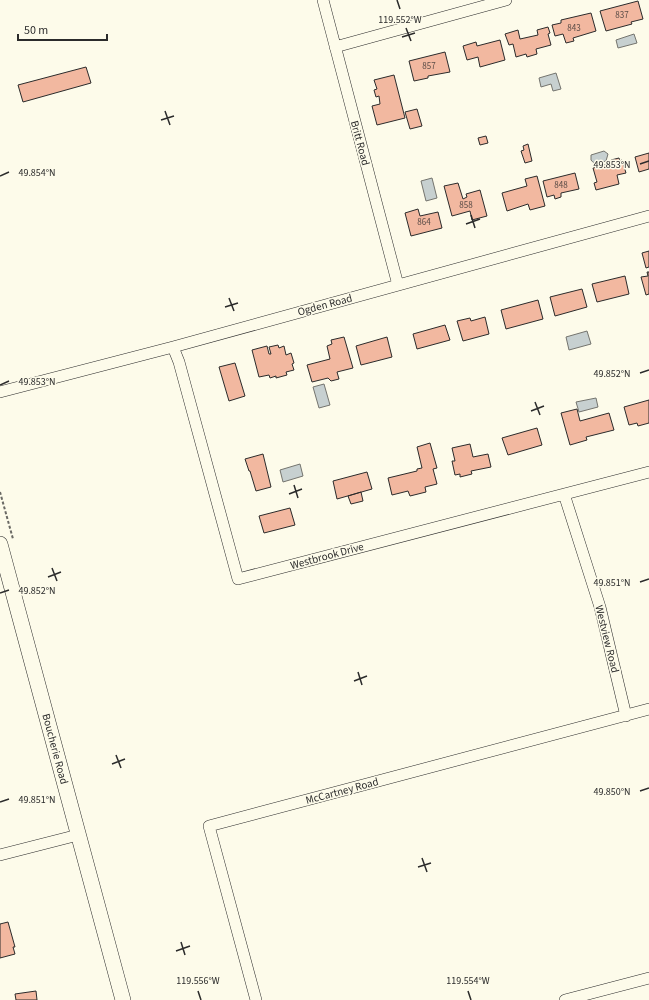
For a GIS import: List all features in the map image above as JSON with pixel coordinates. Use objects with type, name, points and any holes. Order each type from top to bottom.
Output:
[{"type":"main road","name":"Boucherie Road","points":[[0,544],[123,1000]]},
{"type":"street","name":"Britt Road","points":[[323,0],[398,285]]},
{"type":"street","points":[[335,47],[506,0]]},
{"type":"street","name":"Ogden Road","points":[[0,392],[173,347],[649,216]]},
{"type":"street","name":"Westbrook Drive","points":[[173,347],[179,362],[238,579],[649,472]]},
{"type":"street","name":"Westview Road","points":[[564,494],[600,607],[626,716]]},
{"type":"street","name":"McCartney Road","points":[[256,1000],[209,826],[649,709]]},
{"type":"street","points":[[0,855],[78,835]]},
{"type":"street","points":[[567,1000],[649,978]]},
{"type":"shaded area","points":[[634,34],[637,43],[618,48],[616,40]]},
{"type":"shaded area","points":[[556,73],[561,89],[553,91],[551,84],[541,87],[539,78]]},
{"type":"shaded area","points":[[604,151],[608,154],[606,161],[594,163],[591,160],[591,155]]},
{"type":"shaded area","points":[[432,178],[437,198],[426,201],[421,181]]},
{"type":"shaded area","points":[[587,331],[591,344],[569,350],[566,337]]},
{"type":"shaded area","points":[[324,384],[330,405],[319,408],[313,387]]},
{"type":"shaded area","points":[[596,398],[598,407],[579,412],[576,402]]},
{"type":"shaded area","points":[[300,464],[303,476],[283,482],[280,470]]},
{"type":"building","points":[[638,1],[643,19],[631,22],[632,24],[606,31],[600,11]]},
{"type":"building","points":[[591,13],[596,31],[573,38],[574,41],[566,43],[563,34],[555,36],[552,25],[561,23],[561,20]]},
{"type":"building","points":[[548,27],[551,45],[536,49],[537,54],[527,57],[526,54],[516,57],[513,44],[509,45],[505,34],[518,30],[520,39],[538,35],[537,30]]},
{"type":"building","points":[[500,40],[505,60],[480,67],[478,57],[467,60],[463,46],[476,42],[477,46]]},
{"type":"building","points":[[445,52],[450,72],[428,76],[428,78],[414,81],[409,61]]},
{"type":"building","points":[[86,67],[91,83],[23,102],[18,85]]},
{"type":"building","points":[[394,75],[405,118],[377,125],[372,106],[380,104],[379,96],[376,97],[374,90],[377,89],[374,80]]},
{"type":"building","points":[[417,109],[422,126],[410,129],[405,112]]},
{"type":"building","points":[[486,136],[488,143],[480,145],[478,138]]},
{"type":"building","points":[[528,144],[532,161],[525,163],[521,151],[524,150],[523,146]]},
{"type":"building","points":[[649,153],[649,169],[639,172],[635,157]]},
{"type":"building","points":[[619,158],[620,161],[622,160],[626,173],[617,175],[619,184],[596,190],[594,183],[597,182],[593,168],[612,163],[611,160]]},
{"type":"building","points":[[575,173],[579,189],[561,193],[561,197],[555,199],[554,195],[547,197],[543,181]]},
{"type":"building","points":[[537,176],[545,206],[530,210],[528,204],[507,211],[502,193],[527,186],[525,179]]},
{"type":"building","points":[[458,183],[463,199],[467,197],[466,194],[480,190],[487,216],[472,220],[470,211],[452,216],[444,186]]},
{"type":"building","points":[[418,209],[420,216],[438,212],[442,228],[411,236],[405,213]]},
{"type":"building","points":[[649,251],[649,267],[646,268],[642,253]]},
{"type":"building","points":[[647,272],[649,272],[649,294],[646,295],[641,277],[648,276]]},
{"type":"building","points":[[625,276],[629,294],[597,302],[592,284]]},
{"type":"building","points":[[582,289],[587,307],[555,316],[550,297]]},
{"type":"building","points":[[538,300],[543,319],[506,329],[501,310]]},
{"type":"building","points":[[485,317],[489,334],[463,341],[457,321],[470,318],[471,321]]},
{"type":"building","points":[[445,325],[450,340],[417,349],[413,334]]},
{"type":"building","points":[[344,337],[353,368],[337,372],[339,379],[331,381],[328,378],[312,382],[307,365],[330,359],[327,346],[332,344],[331,340]]},
{"type":"building","points":[[387,337],[392,357],[361,365],[356,346]]},
{"type":"building","points":[[278,345],[279,348],[284,346],[286,355],[291,353],[294,363],[292,364],[294,370],[286,372],[287,375],[276,378],[276,376],[270,378],[269,375],[259,377],[252,350],[267,346],[269,354],[271,354],[269,347]]},
{"type":"building","points":[[235,363],[245,396],[229,401],[219,367]]},
{"type":"building","points":[[649,400],[649,423],[638,426],[637,423],[629,425],[624,407]]},
{"type":"building","points":[[577,409],[580,421],[609,413],[614,430],[586,437],[587,440],[570,445],[561,413]]},
{"type":"building","points":[[537,428],[542,445],[508,455],[502,438]]},
{"type":"building","points":[[430,443],[437,468],[433,469],[437,484],[425,487],[426,492],[410,496],[408,491],[392,495],[388,478],[417,471],[417,469],[422,468],[417,447]]},
{"type":"building","points":[[470,444],[473,457],[488,454],[491,467],[471,471],[472,474],[460,477],[460,474],[455,475],[452,461],[455,461],[452,448]]},
{"type":"building","points":[[263,454],[271,487],[256,491],[245,459]]},
{"type":"building","points":[[367,472],[372,489],[337,499],[333,481]]},
{"type":"building","points":[[361,492],[363,501],[351,504],[348,496]]},
{"type":"building","points":[[290,508],[295,525],[264,533],[259,516]]},
{"type":"building","points":[[8,922],[15,947],[13,947],[15,954],[0,958],[0,924]]},
{"type":"building","points":[[36,991],[37,1000],[16,1000],[15,994]]}]
